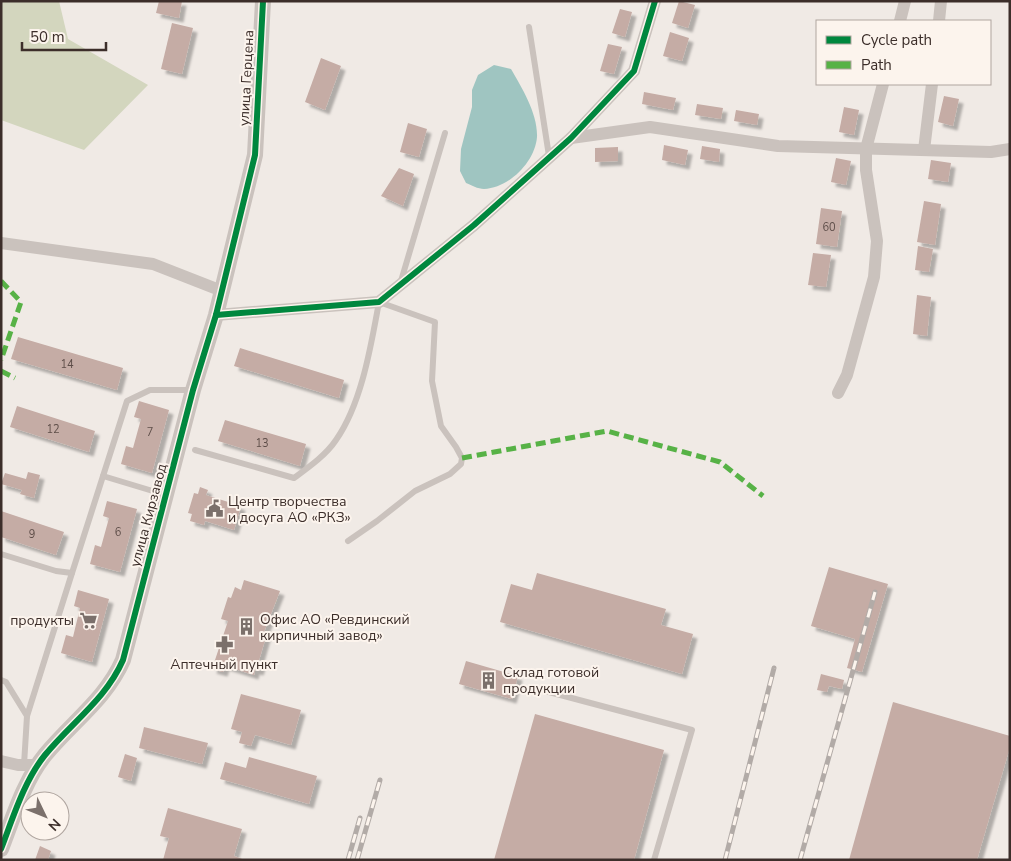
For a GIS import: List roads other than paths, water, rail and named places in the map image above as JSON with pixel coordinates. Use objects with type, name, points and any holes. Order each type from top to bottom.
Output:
[{"type":"street","name":"улица Герцена","points":[[255,155],[263,1]]},
{"type":"street","points":[[216,315],[379,302],[474,225],[549,158],[571,138],[634,72],[655,1]]},
{"type":"street","points":[[900,20],[905,1]]},
{"type":"street","points":[[939,20],[941,1]]},
{"type":"street","points":[[838,393],[852,360],[874,276],[876,221],[866,170],[866,149],[883,85]]},
{"type":"street","points":[[924,150],[932,85]]},
{"type":"street","points":[[571,138],[650,127],[778,146],[991,152],[1010,149]]},
{"type":"street","name":"улица Кирзавод","points":[[1,849],[31,765],[51,748],[102,696],[120,668],[194,390],[216,315],[255,155]]},
{"type":"street","points":[[1,243],[153,264],[222,291]]},
{"type":"street","points":[[1,761],[31,765]]},
{"type":"lane","points":[[529,27],[549,158]]},
{"type":"lane","points":[[400,284],[445,133]]},
{"type":"lane","points":[[195,450],[294,478],[312,464],[336,440],[351,410],[369,356],[379,302],[436,322],[432,381],[441,426],[462,458],[457,470],[415,490],[378,521],[348,541]]},
{"type":"lane","points":[[31,765],[27,716],[127,401],[150,390],[194,390]]},
{"type":"lane","points":[[102,476],[166,495]]},
{"type":"lane","points":[[1,554],[56,571],[72,573]]},
{"type":"lane","points":[[1,680],[6,682],[27,716]]},
{"type":"lane","points":[[534,688],[692,730],[654,860]]},
{"type":"water","points":[[494,65],[511,69],[532,110],[537,128],[537,137],[531,156],[519,172],[503,184],[493,188],[482,189],[466,183],[460,171],[461,149],[472,107],[472,90],[478,75]]},
{"type":"railway","points":[[800,860],[875,592]]},
{"type":"railway","points":[[725,860],[774,668]]},
{"type":"railway","points":[[357,860],[380,780]]},
{"type":"railway","points":[[348,860],[360,818]]},
{"type":"place","name":"Центр творчества и досуга АО «РКЗ»","points":[[214,509]]},
{"type":"place","name":"продукты","points":[[88,620]]},
{"type":"place","name":"Офис АО «Ревдинский кирпичный завод»","points":[[246,627]]},
{"type":"place","name":"Аптечный пункт","points":[[224,644]]},
{"type":"place","name":"Склад готовой продукции","points":[[489,680]]}]
